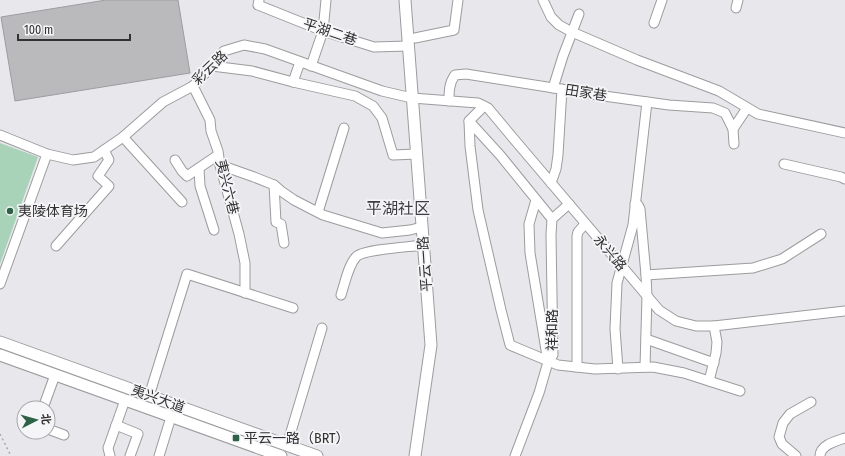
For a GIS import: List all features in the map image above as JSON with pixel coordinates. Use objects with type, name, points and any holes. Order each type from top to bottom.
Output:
[{"type":"main road","name":"平云一路","points":[[405,0],[412,42]]},
{"type":"main road","name":"平云一路","points":[[412,0],[412,42],[416,98],[437,346],[421,456]]},
{"type":"main road","name":"平云一路","points":[[415,456],[431,345],[416,154],[416,98]]},
{"type":"main road","name":"夷兴大道","points":[[0,342],[317,456]]},
{"type":"main road","name":"夷兴大道","points":[[0,355],[281,456]]},
{"type":"street","name":"平湖二巷","points":[[259,0],[258,5],[323,31],[374,47],[412,42],[454,30],[458,0]]},
{"type":"street","points":[[311,66],[323,31],[326,0]]},
{"type":"street","points":[[543,0],[551,17],[572,32],[637,60],[719,91],[758,114],[845,133]]},
{"type":"street","points":[[654,23],[662,0]]},
{"type":"street","points":[[551,183],[556,169],[558,155],[558,89],[563,56],[579,14]]},
{"type":"street","name":"彩云路","points":[[0,135],[46,154],[73,160],[94,157],[123,137],[163,102],[193,86],[224,51],[244,46],[266,49],[382,91],[416,98]]},
{"type":"street","points":[[293,82],[300,62]]},
{"type":"street","points":[[212,66],[252,71],[355,96],[372,106],[382,118],[393,155],[416,154]]},
{"type":"street","name":"田家巷","points":[[449,101],[450,88],[455,75],[466,74],[668,105],[713,108],[725,113],[733,129],[734,144]]},
{"type":"street","name":"夷兴六巷","points":[[193,86],[210,120],[211,132],[218,151],[220,165],[239,234],[245,263],[245,293]]},
{"type":"street","points":[[416,98],[478,103],[484,106],[469,121],[472,161],[478,210],[510,345],[558,365],[595,369],[653,367],[684,373],[740,391]]},
{"type":"street","points":[[618,369],[615,329],[617,283],[633,225],[647,102]]},
{"type":"street","name":"永兴路","points":[[484,106],[488,108],[659,310],[676,321],[696,326],[714,326],[845,311]]},
{"type":"street","points":[[733,129],[747,108]]},
{"type":"street","points":[[469,121],[500,155],[552,219],[569,204]]},
{"type":"street","points":[[318,212],[344,128]]},
{"type":"street","points":[[123,137],[182,202]]},
{"type":"street","points":[[56,246],[109,186],[98,176],[109,160],[104,150]]},
{"type":"street","points":[[0,284],[3,270],[46,154]]},
{"type":"street","points":[[175,160],[187,176],[218,155]]},
{"type":"street","points":[[784,164],[845,179]]},
{"type":"street","points":[[220,165],[274,185],[281,192],[294,200],[323,215],[382,233],[422,227]]},
{"type":"street","points":[[199,168],[200,186],[214,230]]},
{"type":"street","points":[[274,185],[276,222],[281,224],[284,243]]},
{"type":"street","points":[[536,200],[529,224],[530,253],[548,362]]},
{"type":"street","points":[[635,204],[638,205],[640,209],[646,275],[647,296],[645,367]]},
{"type":"street","name":"祥和路","points":[[515,456],[539,393],[548,362],[553,355],[552,219]]},
{"type":"street","points":[[577,367],[577,236],[578,232],[585,224]]},
{"type":"street","points":[[646,275],[753,268],[782,259],[821,234]]},
{"type":"street","points":[[341,295],[351,266],[357,256],[368,252],[423,245]]},
{"type":"street","points":[[149,396],[187,274],[293,308]]},
{"type":"street","points":[[709,381],[718,342],[714,326]]},
{"type":"street","points":[[287,445],[322,328]]},
{"type":"street","points":[[646,339],[714,363]]},
{"type":"street","points":[[46,400],[55,375]]},
{"type":"street","points":[[110,456],[108,448],[125,400]]},
{"type":"street","points":[[796,456],[782,444],[779,437],[783,423],[790,414],[811,402]]},
{"type":"street","points":[[159,456],[172,417]]},
{"type":"street","points":[[116,426],[138,434],[130,456]]},
{"type":"street","points":[[56,432],[64,435]]},
{"type":"street","points":[[820,456],[820,452],[826,446],[845,438]]},
{"type":"path","points":[[0,434],[11,456]]},
{"type":"green space","name":"夷陵体育场","points":[[0,143],[38,157],[0,264]]},
{"type":"building","points":[[106,0],[178,0],[190,73],[15,101],[1,17]]},
{"type":"place","name":"夷陵体育场","points":[[10,211]]},
{"type":"place","name":"平云一路（BRT）","points":[[236,438]]},
{"type":"district","name":"平湖社区","points":[[398,208]]}]
